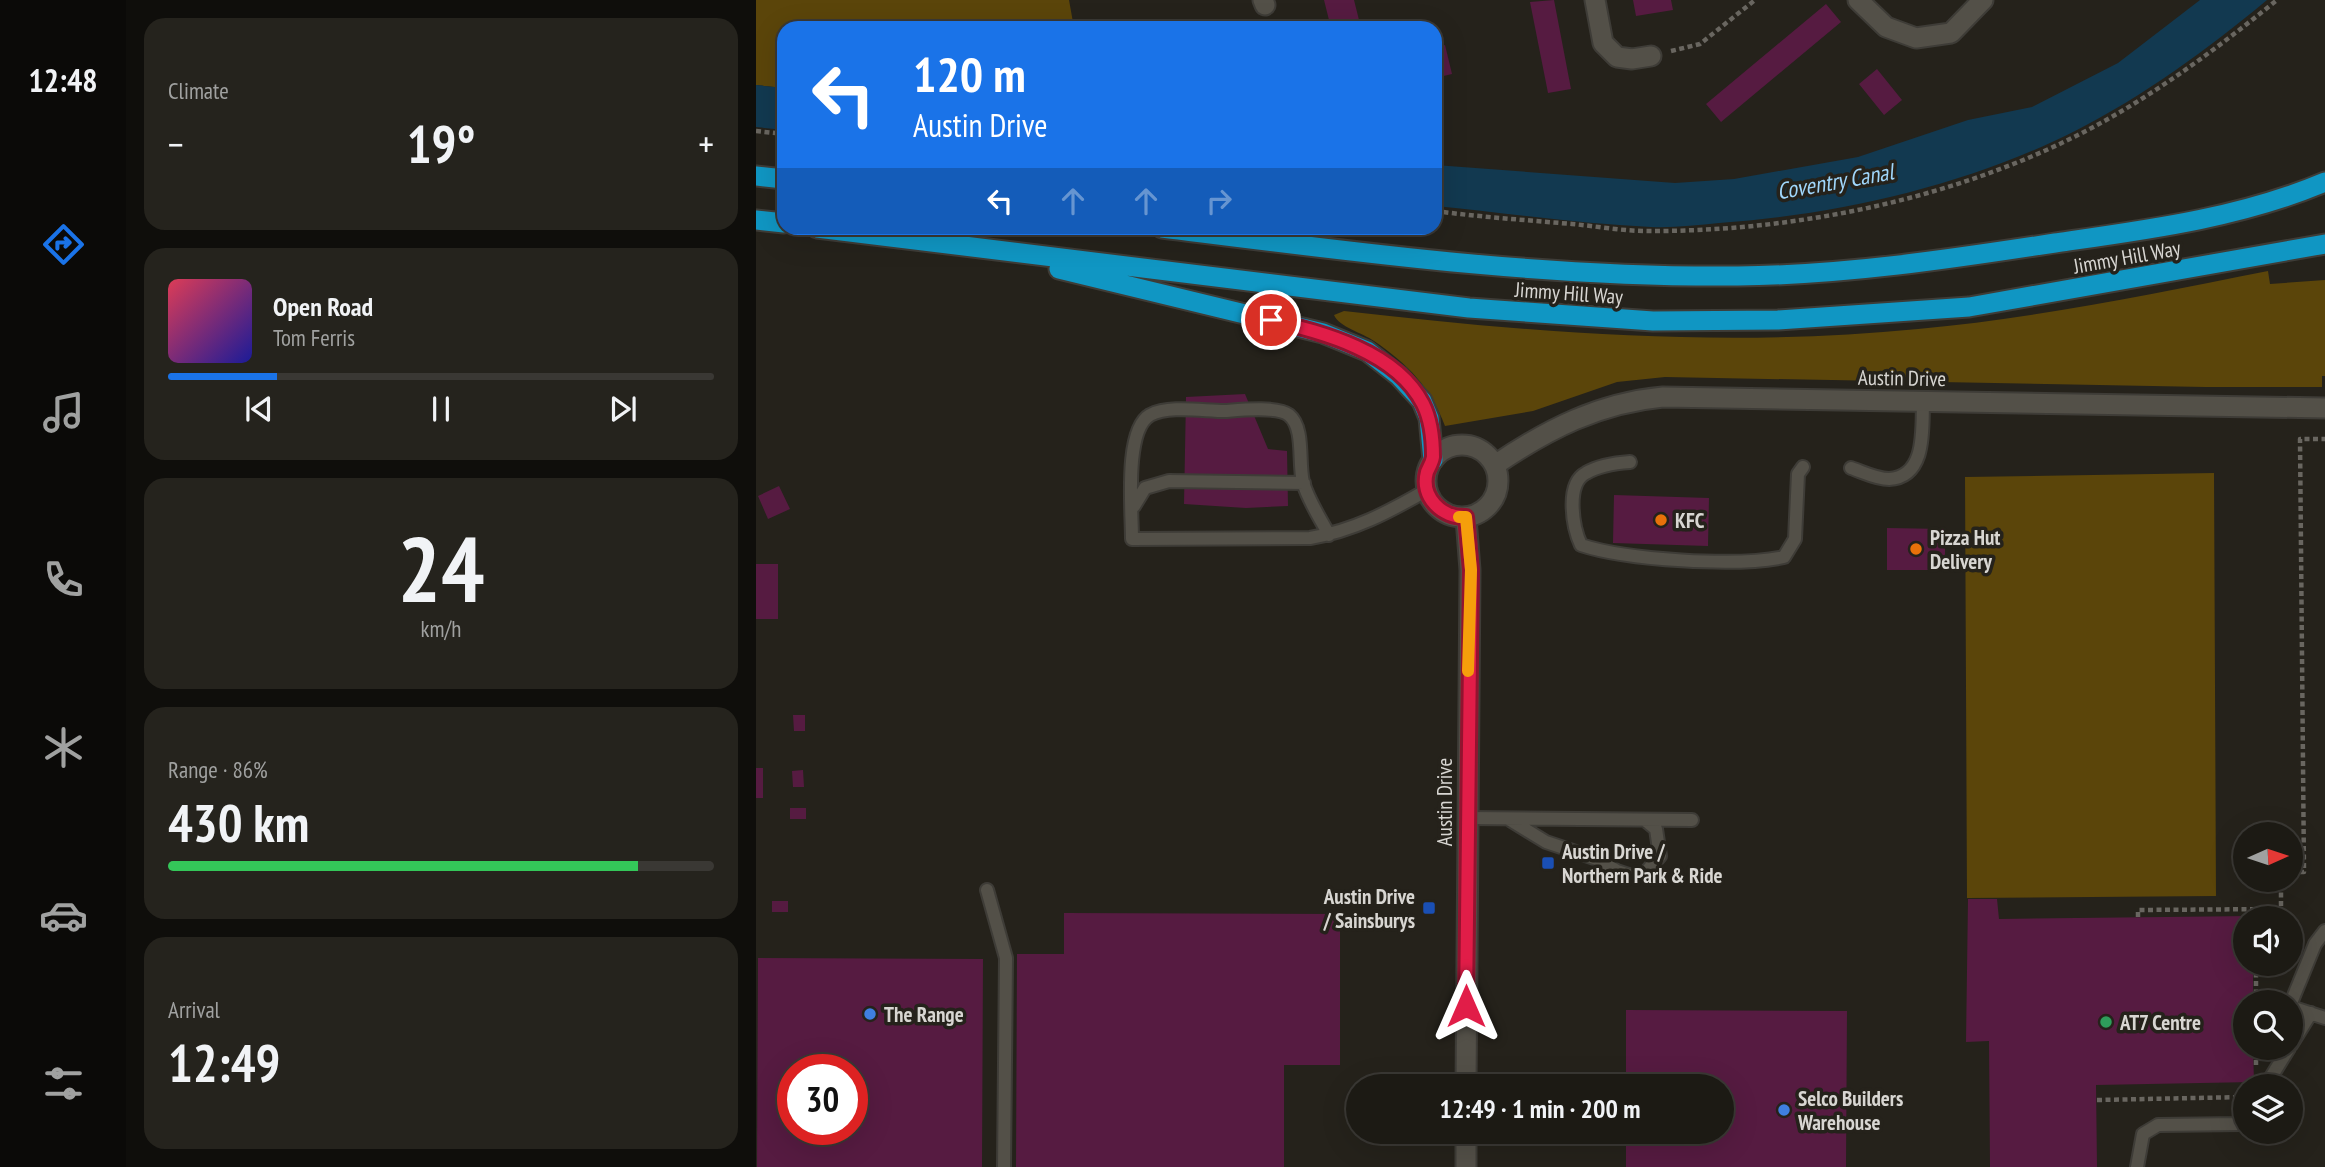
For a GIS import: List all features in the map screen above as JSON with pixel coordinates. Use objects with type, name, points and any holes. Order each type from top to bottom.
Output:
[{"type":"highway","points":[[756,176],[777,179]]},
{"type":"highway","name":"Jimmy Hill Way","points":[[1224,235],[1567,274],[1741,276],[1870,268],[1980,255],[2173,226],[2289,197],[2325,182]]},
{"type":"highway","points":[[756,220],[777,222]]},
{"type":"highway","name":"Jimmy Hill Way","points":[[875,235],[1469,308],[1667,321],[1778,320],[1969,307],[2321,245]]},
{"type":"highway","points":[[965,246],[1323,333],[1367,351],[1399,376],[1422,401],[1429,418],[1433,460]]},
{"type":"street","points":[[1595,0],[1603,43],[1616,57],[1632,59],[1651,55]]},
{"type":"street","points":[[1858,0],[1886,27],[1916,38],[1951,33],[1983,0]]},
{"type":"street","name":"Austin Drive","points":[[1495,466],[1524,445],[1572,421],[1623,401],[1663,397],[2325,408]]},
{"type":"street","points":[[1455,446],[1480,450],[1495,466],[1497,490],[1492,502],[1486,509],[1466,517],[1449,515],[1438,508],[1427,490],[1427,473],[1433,460],[1455,446]]},
{"type":"street","name":"Austin Drive","points":[[1466,517],[1471,570],[1466,1074]]},
{"type":"street","points":[[1466,1144],[1466,1166]]},
{"type":"lane","points":[[1851,468],[1889,479],[1902,475],[1914,466],[1920,452],[1923,401]]},
{"type":"lane","points":[[1329,535],[1304,483],[1298,433],[1289,415],[1262,410],[1170,411],[1152,414],[1141,422],[1135,433],[1132,539],[1310,538],[1329,535],[1384,514],[1427,490]]},
{"type":"lane","points":[[1630,462],[1586,473],[1575,485],[1574,532],[1581,545],[1611,555],[1716,560],[1784,557],[1795,539],[1798,474],[1802,467]]},
{"type":"lane","points":[[1132,509],[1145,488],[1169,481],[1304,483]]},
{"type":"lane","points":[[1467,818],[1692,820]]},
{"type":"lane","points":[[1510,820],[1546,842],[1597,859],[1616,871],[1632,876],[1646,872],[1660,856],[1656,829],[1645,820]]},
{"type":"lane","points":[[987,890],[1006,958],[1004,1167]]},
{"type":"lane","points":[[2297,990],[2315,944],[2325,931]]},
{"type":"lane","points":[[2303,1010],[2325,1018]]},
{"type":"lane","points":[[2303,1026],[2311,1013]]},
{"type":"lane","points":[[2137,1167],[2143,1134],[2158,1125],[2233,1124]]},
{"type":"path","points":[[1678,49],[1700,44],[1755,0]]},
{"type":"path","points":[[1442,212],[1644,232],[1770,225],[1874,207],[1972,177],[2075,137],[2181,73],[2277,0]]},
{"type":"path","points":[[756,131],[777,133]]},
{"type":"path","points":[[2303,872],[2300,439],[2325,439]]},
{"type":"path","points":[[2138,917],[2138,910],[2233,909]]},
{"type":"path","points":[[2097,1100],[2233,1097]]},
{"type":"shaded area","points":[[756,0],[1069,0],[1073,21],[777,21],[777,87],[756,85]]},
{"type":"shaded area","points":[[2268,271],[2270,284],[2325,280],[2325,376],[2322,376],[2322,387],[1665,377],[1617,382],[1533,411],[1445,426],[1433,400],[1408,368],[1374,341],[1341,323],[1334,315],[1344,311],[1487,326],[1631,335],[1846,335],[2006,319]]},
{"type":"shaded area","points":[[2214,473],[2216,896],[1967,898],[1965,477]]},
{"type":"water","name":"Coventry Canal","points":[[2200,0],[2267,0],[2175,71],[2126,103],[2075,131],[1991,167],[1902,194],[1810,213],[1668,227],[1597,223],[1442,207],[1442,166],[1675,183],[1734,179],[1858,157],[1968,120],[2032,107],[2118,63]]},
{"type":"water","points":[[756,85],[777,87],[777,129],[756,127]]},
{"type":"building","points":[[1324,0],[1354,0],[1359,21],[1329,21]]},
{"type":"building","points":[[1554,0],[1571,89],[1548,93],[1530,2]]},
{"type":"building","points":[[1633,0],[1671,0],[1673,10],[1636,16]]},
{"type":"building","points":[[1826,4],[1841,22],[1721,122],[1706,104]]},
{"type":"building","points":[[1445,45],[1452,74],[1442,76],[1442,46]]},
{"type":"building","points":[[1877,69],[1902,100],[1884,115],[1859,84]]},
{"type":"building","points":[[1245,394],[1268,449],[1287,451],[1288,506],[1246,508],[1184,504],[1186,397]]},
{"type":"building","points":[[779,486],[790,509],[768,519],[758,496]]},
{"type":"building","name":"KFC","points":[[1614,495],[1709,498],[1708,546],[1613,543]]},
{"type":"building","name":"Pizza Hut Delivery","points":[[1887,528],[1945,529],[1945,570],[1887,570]]},
{"type":"building","points":[[756,564],[778,564],[778,619],[756,619]]},
{"type":"building","points":[[793,715],[805,715],[805,731],[794,731]]},
{"type":"building","points":[[756,768],[763,768],[763,798],[756,798]]},
{"type":"building","points":[[803,770],[804,787],[793,787],[792,771]]},
{"type":"building","points":[[790,808],[806,808],[806,819],[790,819]]},
{"type":"building","name":"AT7 Centre","points":[[1968,899],[1997,899],[1999,919],[2233,916],[2233,976],[2253,976],[2253,990],[2233,990],[2233,1060],[2253,1060],[2254,1074],[2233,1074],[2233,1082],[2096,1085],[2097,1167],[1990,1167],[1989,1041],[1966,1042]]},
{"type":"building","points":[[772,901],[788,901],[788,912],[772,912]]},
{"type":"building","points":[[1064,913],[1340,914],[1340,1065],[1284,1065],[1284,1167],[1016,1167],[1017,954],[1064,954]]},
{"type":"building","name":"The Range","points":[[758,958],[983,959],[982,1167],[757,1167]]},
{"type":"building","name":"Selco Builders Warehouse","points":[[1626,1010],[1847,1011],[1846,1167],[1626,1167],[1626,1144],[1734,1144],[1734,1074],[1626,1074]]},
{"type":"slow traffic","points":[[1459,517],[1466,517],[1470,541],[1468,671]]},
{"type":"place","name":"KFC","points":[[1661,520]]},
{"type":"place","name":"Pizza Hut Delivery","points":[[1916,549]]},
{"type":"place","name":"Austin Drive / Northern Park & Ride","points":[[1548,863]]},
{"type":"place","name":"Austin Drive / Sainsburys","points":[[1429,908]]},
{"type":"place","name":"The Range","points":[[870,1014]]},
{"type":"place","name":"AT7 Centre","points":[[2106,1022]]},
{"type":"place","name":"Selco Builders Warehouse","points":[[1784,1110]]},
{"type":"route","points":[[1271,320],[1323,333],[1367,351],[1399,376],[1422,401],[1429,418],[1433,460],[1427,473],[1427,490],[1432,501],[1449,515],[1466,517],[1471,570],[1468,622],[1466,1006]]}]
